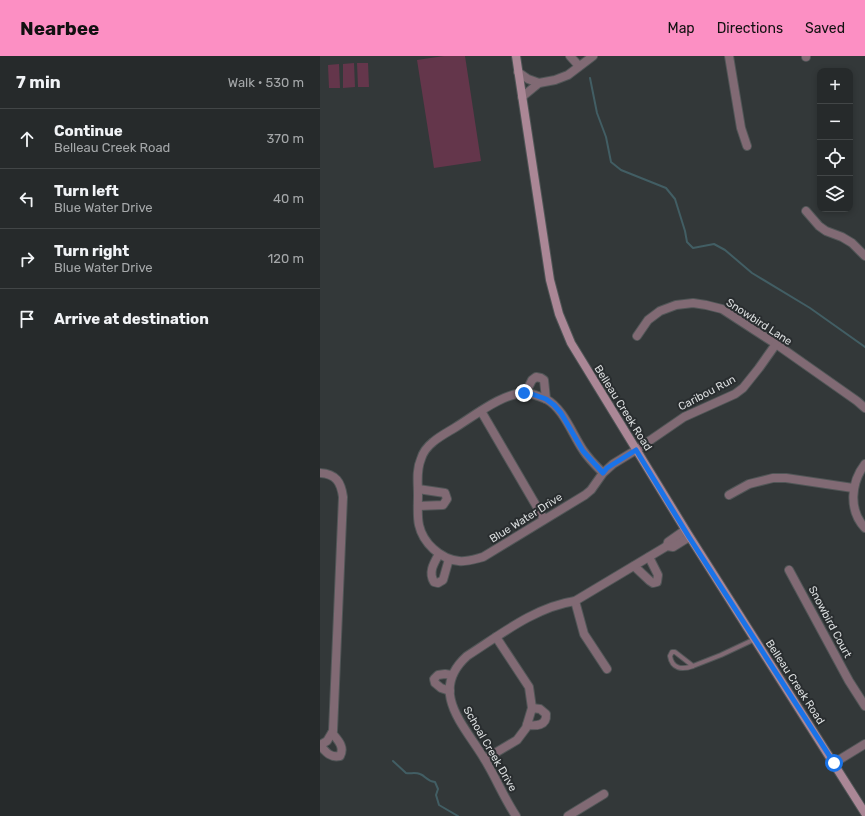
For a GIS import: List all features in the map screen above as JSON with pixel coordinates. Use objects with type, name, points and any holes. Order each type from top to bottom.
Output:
[{"type":"main road","name":"Belleau Creek Road","points":[[516,56],[545,252],[554,297],[559,314],[571,343],[687,534],[865,812]]},
{"type":"street","points":[[570,56],[579,66]]},
{"type":"street","points":[[522,97],[539,83],[562,78],[574,72],[579,66],[593,56]]},
{"type":"street","points":[[729,56],[741,128],[747,146]]},
{"type":"street","points":[[518,72],[528,79],[539,83]]},
{"type":"street","points":[[806,212],[819,226],[826,231],[842,236],[852,243],[865,256]]},
{"type":"street","name":"Snowbird Lane","points":[[637,336],[648,320],[660,311],[676,305],[692,303],[706,304],[722,309],[776,344],[865,408]]},
{"type":"street","name":"Caribou Run","points":[[636,450],[684,417],[735,394],[743,388],[776,344]]},
{"type":"street","points":[[546,399],[544,380],[536,377],[532,380],[526,392],[546,399],[561,413],[583,451],[603,473]]},
{"type":"street","name":"Blue Water Drive","points":[[526,392],[502,399],[481,411],[434,441],[426,449],[421,458],[418,468],[419,524],[422,534],[428,544],[439,554],[449,559],[460,561],[472,560],[483,556],[591,490],[607,468],[636,450]]},
{"type":"street","points":[[481,411],[544,519]]},
{"type":"street","points":[[865,464],[857,477],[853,488],[854,502],[857,513],[862,525],[865,528]]},
{"type":"street","points":[[320,473],[329,473],[334,477],[342,486],[343,497],[332,733],[327,741],[320,745],[328,755],[335,757],[340,756],[343,750],[341,744],[332,733]]},
{"type":"street","points":[[729,495],[749,484],[773,478],[786,478],[853,488]]},
{"type":"street","points":[[418,489],[445,493],[447,499],[443,505],[418,506]]},
{"type":"street","points":[[450,691],[434,683],[434,679],[438,675],[451,675],[460,662],[467,656],[531,616],[562,603],[575,601],[667,546],[672,547],[687,534]]},
{"type":"street","points":[[439,554],[431,570],[431,575],[434,582],[443,580],[449,559]]},
{"type":"street","points":[[634,566],[650,581],[653,583],[657,582],[658,575],[649,557]]},
{"type":"street","name":"Snowbird Court","points":[[789,570],[849,680],[865,706]]},
{"type":"street","points":[[575,601],[584,634],[607,668]]},
{"type":"street","points":[[485,758],[516,740],[527,725],[532,708],[529,687],[496,637]]},
{"type":"street","name":"Schoal Creek Drive","points":[[451,675],[450,699],[457,716],[485,758],[516,816]]},
{"type":"street","points":[[527,725],[541,725],[545,722],[546,714],[540,709],[532,708]]},
{"type":"street","points":[[834,763],[865,744]]},
{"type":"street","points":[[568,816],[604,794]]},
{"type":"lane","points":[[693,666],[675,652],[672,652],[670,656],[675,666],[685,669],[693,666],[722,655],[755,639]]},
{"type":"shaded area","points":[[444,56],[465,56],[481,161],[434,168],[417,60]]},
{"type":"shaded area","points":[[354,63],[355,87],[343,88],[343,64]]},
{"type":"shaded area","points":[[357,63],[368,63],[369,87],[358,87]]},
{"type":"shaded area","points":[[339,64],[340,88],[329,88],[328,65]]},
{"type":"waterway","points":[[590,78],[597,113],[606,137],[611,162],[621,170],[666,188],[675,199],[687,242],[693,248],[714,244],[725,250],[752,273],[810,308],[865,347]]},
{"type":"waterway","points":[[393,761],[406,773],[420,774],[430,781],[435,782],[438,789],[436,795],[439,805],[458,816]]},
{"type":"route","points":[[524,393],[526,392],[546,399],[554,405],[561,413],[583,451],[603,473],[607,468],[636,450],[689,537],[834,763]]}]
